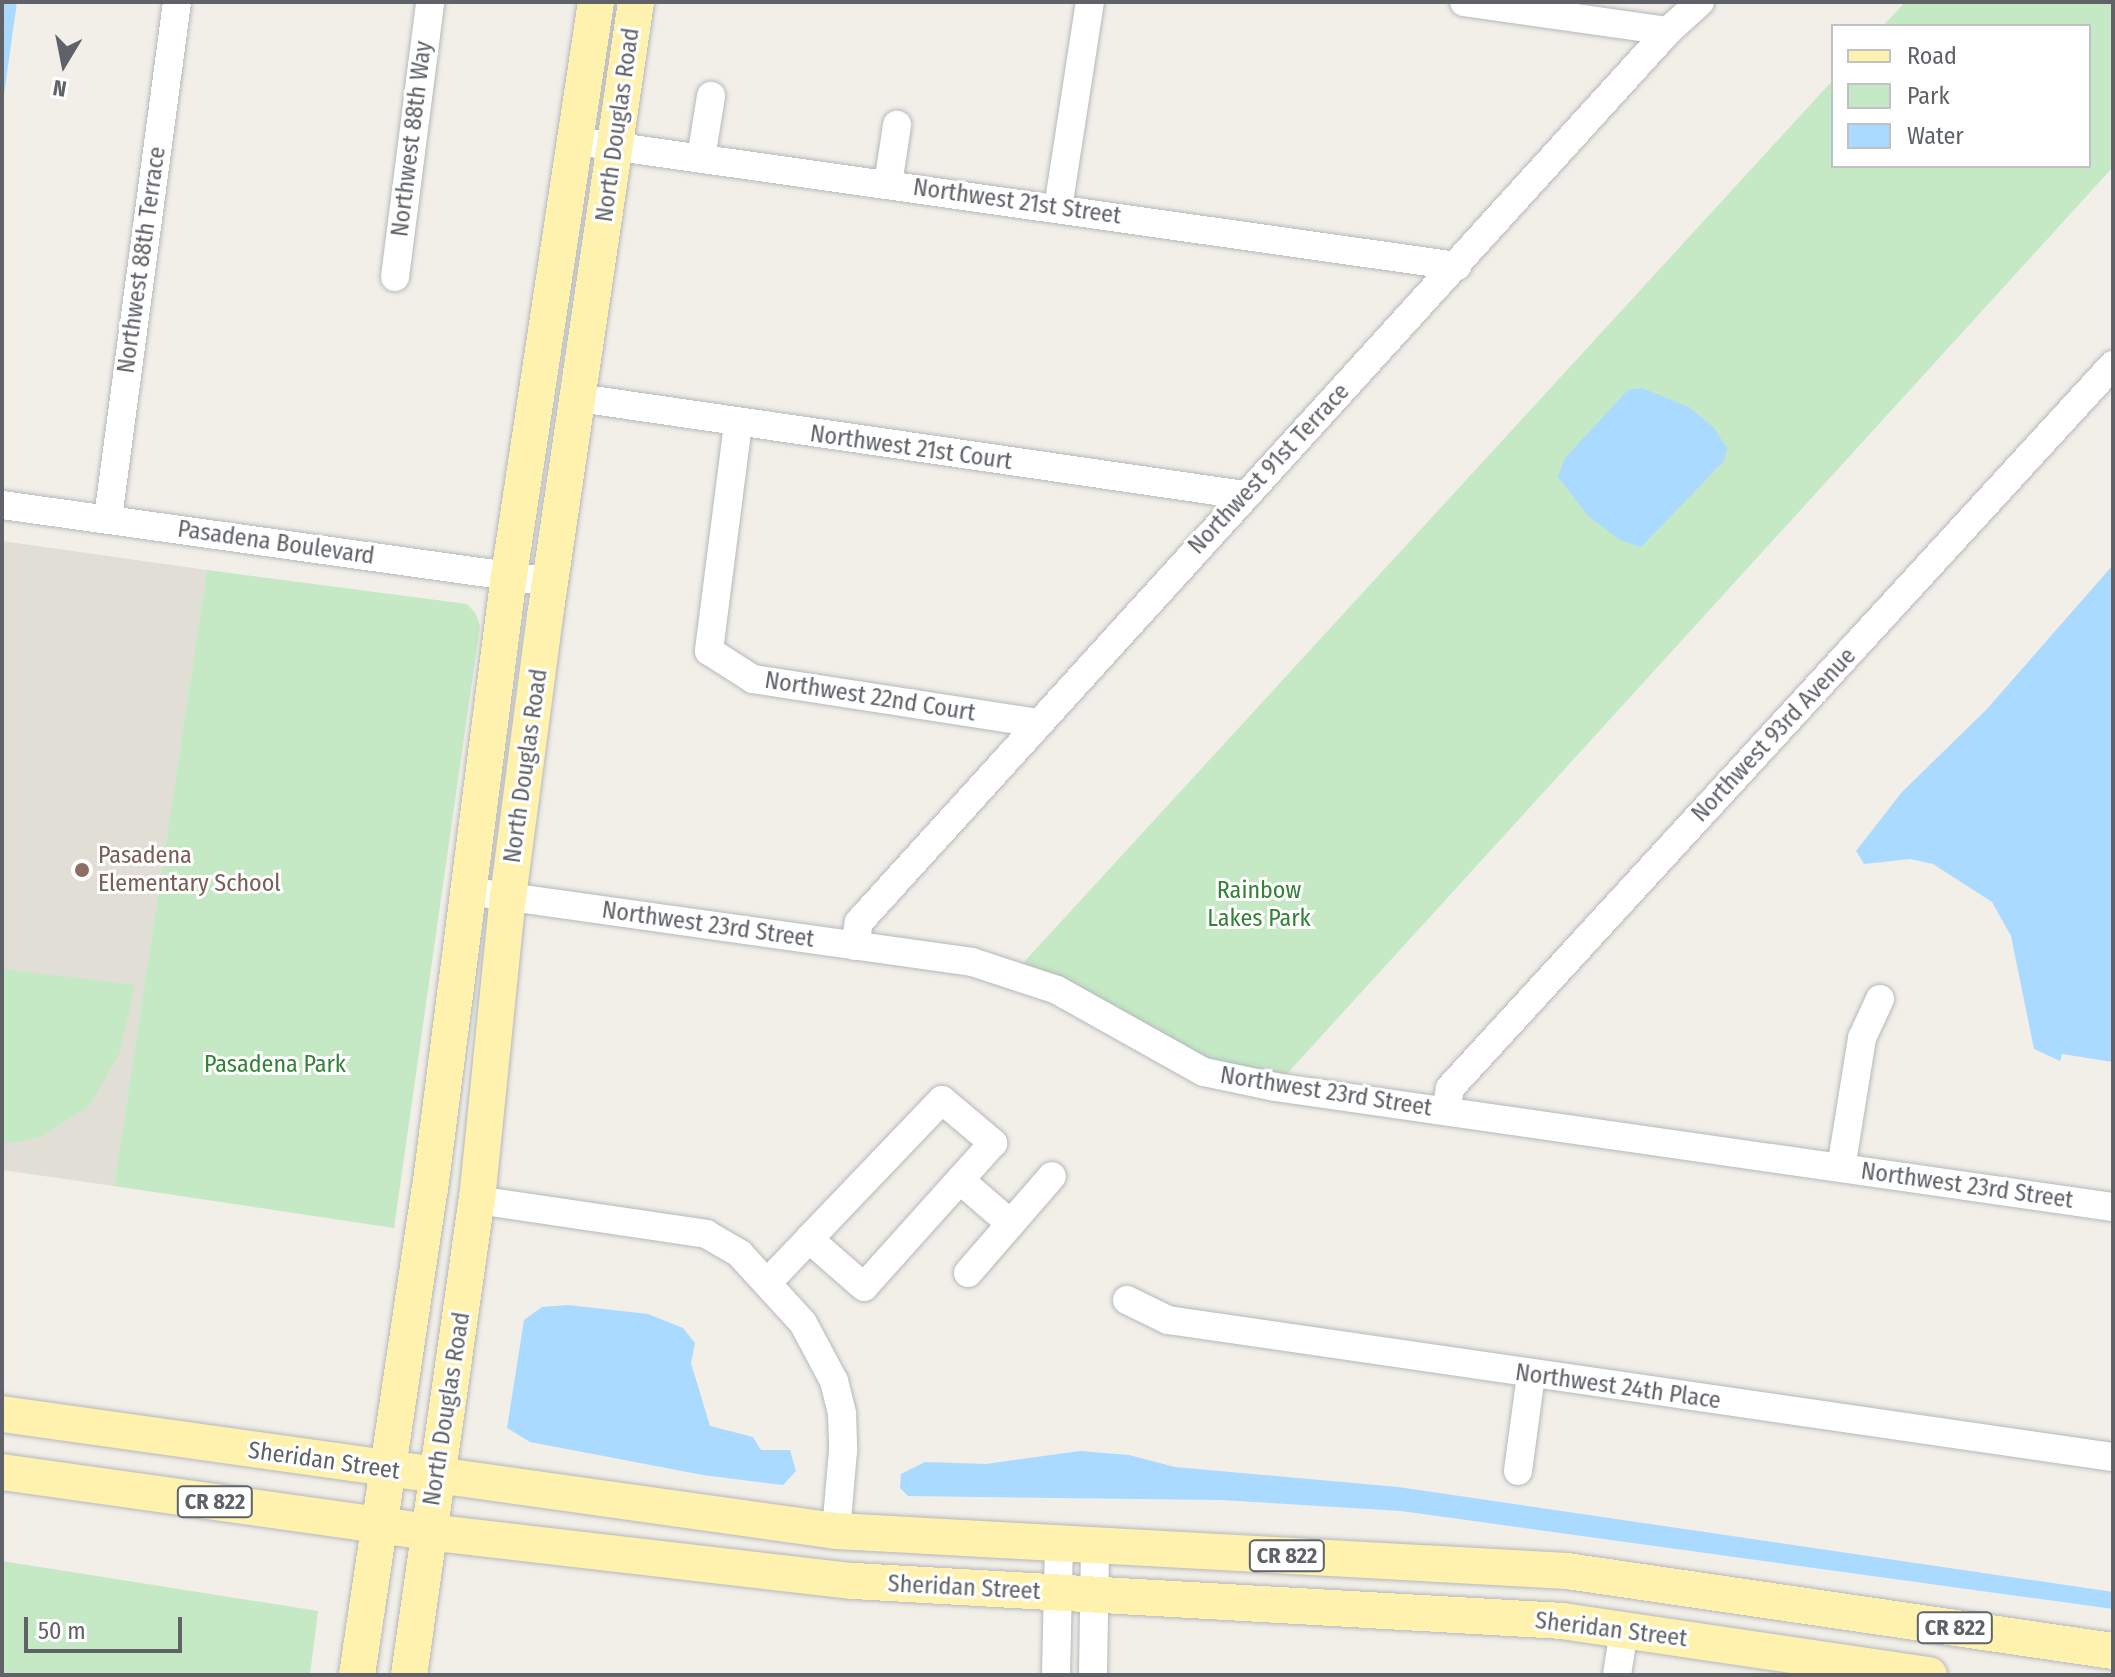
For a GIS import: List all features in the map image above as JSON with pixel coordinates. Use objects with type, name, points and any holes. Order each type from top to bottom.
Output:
[{"type":"main road","name":"North Douglas Road","points":[[357,1675],[377,1525],[430,1189],[509,575],[596,2]]},
{"type":"main road","name":"North Douglas Road","points":[[409,1675],[477,1200],[508,897],[636,2]]},
{"type":"main road","name":"Sheridan Street","points":[[2,1414],[836,1531],[1567,1571],[2113,1651]]},
{"type":"main road","name":"Sheridan Street","points":[[2,1472],[428,1532],[854,1581],[1562,1621],[1929,1675]]},
{"type":"main road","points":[[1789,1655],[1856,1675]]},
{"type":"street","name":"Northwest 88th Terrace","points":[[108,518],[177,2]]},
{"type":"street","name":"Northwest 88th Way","points":[[395,277],[430,2]]},
{"type":"street","points":[[1058,208],[1090,2]]},
{"type":"street","points":[[1464,2],[1668,31]]},
{"type":"street","name":"Northwest 91st Terrace","points":[[855,946],[859,922],[1668,31],[1700,2]]},
{"type":"street","points":[[701,158],[711,96]]},
{"type":"street","points":[[888,184],[897,125]]},
{"type":"street","name":"Northwest 21st Street","points":[[576,141],[1457,266]]},
{"type":"street","name":"Northwest 93rd Avenue","points":[[1446,1111],[1450,1088],[2113,365]]},
{"type":"street","name":"Northwest 21st Court","points":[[579,398],[738,424],[1244,495]]},
{"type":"street","name":"Northwest 22nd Court","points":[[738,424],[709,651],[753,679],[1038,723]]},
{"type":"street","name":"Pasadena Boulevard","points":[[2,505],[551,582]]},
{"type":"street","name":"Northwest 23rd Street","points":[[467,891],[855,946],[1014,973],[1057,990],[1204,1072],[1275,1087],[2113,1207]]},
{"type":"street","points":[[1841,1168],[1862,1038],[1880,999]]},
{"type":"street","points":[[767,1283],[809,1239],[942,1100],[993,1143],[864,1287],[809,1239]]},
{"type":"street","points":[[968,1273],[1052,1176]]},
{"type":"street","points":[[960,1180],[1011,1224]]},
{"type":"street","points":[[477,1200],[706,1234],[740,1254],[803,1323],[834,1381],[843,1426],[836,1531]]},
{"type":"street","name":"Northwest 24th Place","points":[[1127,1300],[1168,1320],[2113,1457]]},
{"type":"street","points":[[1518,1471],[1531,1375]]},
{"type":"street","points":[[1056,1675],[1059,1543]]},
{"type":"street","points":[[1093,1675],[1095,1545]]},
{"type":"street","points":[[1617,1675],[1624,1630]]},
{"type":"shaded area","name":"Pasadena Elementary School","points":[[2,541],[207,570],[114,1186],[2,1170]]},
{"type":"green space","name":"Rainbow Lakes Park","points":[[1905,2],[2113,2],[2113,167],[1275,1087],[1231,1078],[1014,973],[1831,82],[1831,168],[2091,168],[2091,24],[1885,24]]},
{"type":"green space","name":"Pasadena Park","points":[[207,570],[467,604],[476,614],[480,626],[394,1228],[114,1186]]},
{"type":"green space","points":[[2,969],[135,985],[119,1054],[90,1105],[41,1137],[11,1143],[2,1143]]},
{"type":"green space","points":[[2,1561],[318,1611],[310,1675],[2,1675]]},
{"type":"water","points":[[2,2],[17,2],[2,109]]},
{"type":"water","points":[[1642,388],[1689,407],[1713,427],[1727,448],[1724,461],[1641,547],[1622,541],[1589,517],[1558,477],[1565,458],[1628,390]]},
{"type":"water","points":[[2113,565],[2113,1062],[2062,1054],[2060,1061],[2034,1049],[2011,936],[1992,902],[1933,864],[1910,859],[1864,864],[1856,851],[1902,792],[1987,709]]},
{"type":"water","points":[[568,1305],[648,1314],[683,1328],[695,1343],[691,1363],[710,1426],[753,1437],[761,1450],[790,1450],[796,1471],[783,1485],[703,1475],[530,1442],[507,1428],[524,1320],[542,1307]]},
{"type":"water","points":[[1080,1451],[1129,1455],[1175,1467],[1398,1487],[2113,1592],[2113,1609],[1401,1511],[1221,1500],[908,1496],[900,1488],[901,1474],[925,1462],[986,1464]]},
{"type":"place","name":"Pasadena Elementary School","points":[[82,870]]}]
